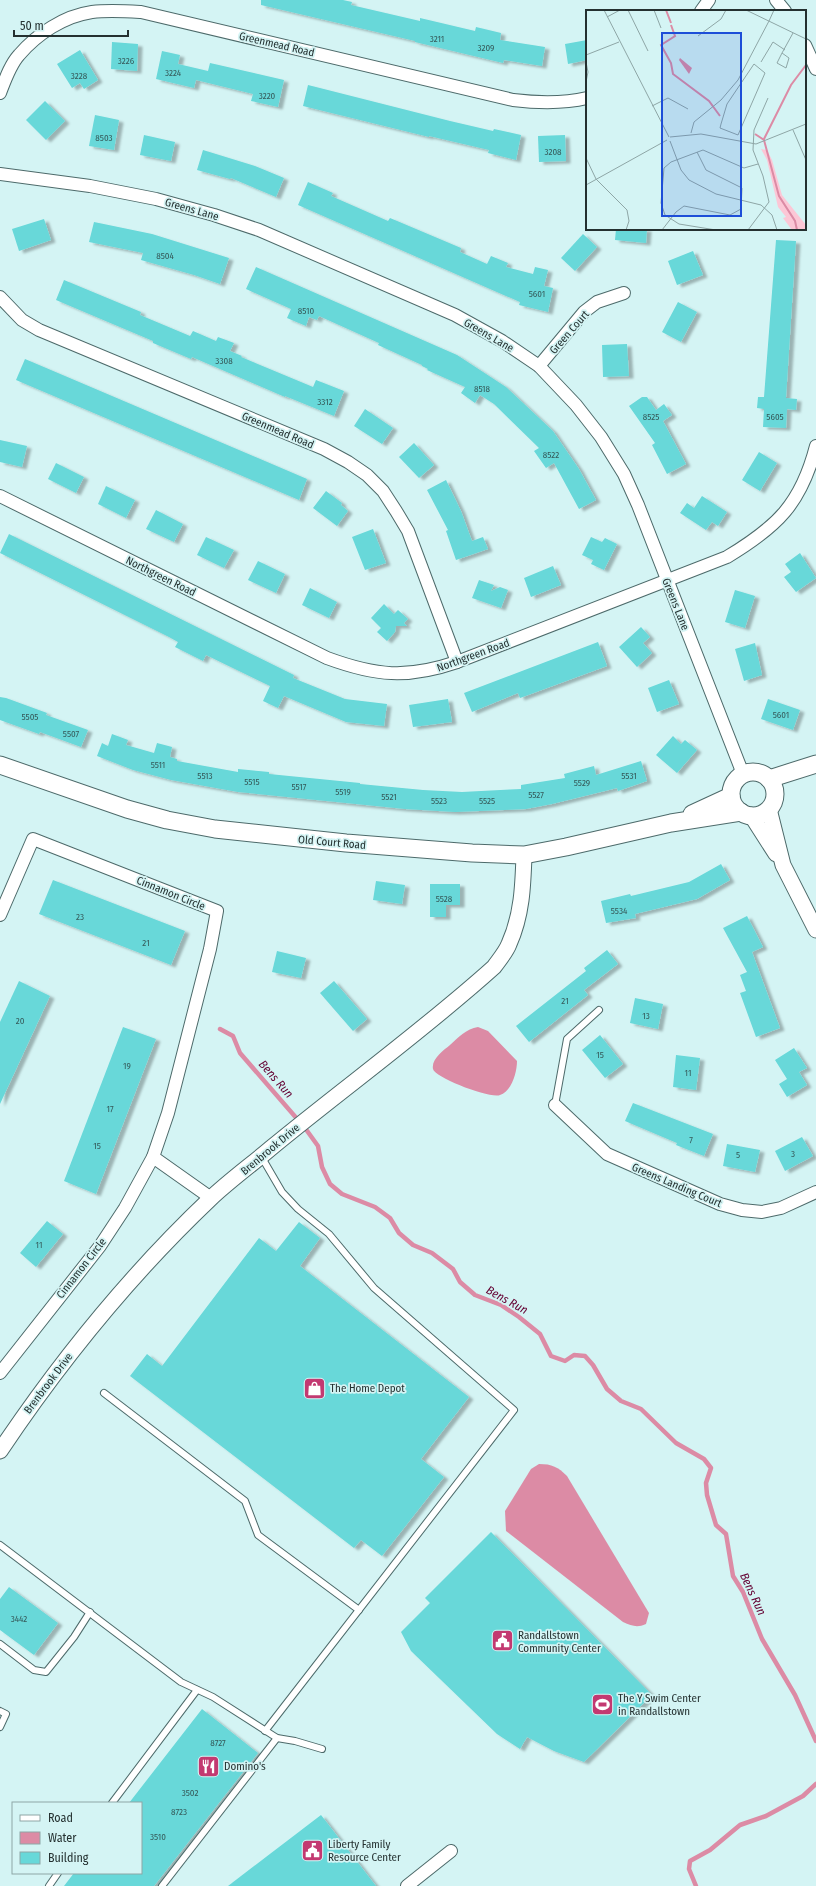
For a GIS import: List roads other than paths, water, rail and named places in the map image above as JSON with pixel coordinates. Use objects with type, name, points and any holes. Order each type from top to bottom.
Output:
[{"type":"main road","name":"Old Court Road","points":[[0,765],[127,809],[167,820],[215,829],[413,849],[524,855],[671,823],[746,814]]},
{"type":"main road","points":[[769,779],[813,765]]},
{"type":"main road","points":[[771,803],[774,788],[769,779],[757,772],[743,774],[732,786],[731,796],[736,808],[746,814],[761,814],[813,765]]},
{"type":"main road","name":"Old Court Road","points":[[671,823],[731,796]]},
{"type":"street","points":[[702,10],[709,0]]},
{"type":"street","points":[[776,0],[784,10]]},
{"type":"street","name":"Greenmead Road","points":[[0,93],[8,73],[19,55],[35,39],[68,19],[91,12],[117,10],[141,12],[513,100],[537,103],[568,102],[586,98]]},
{"type":"street","points":[[806,47],[816,70]]},
{"type":"street","name":"Greens Lane","points":[[0,174],[90,186],[156,198],[259,230],[455,315],[502,341],[539,366],[576,405],[601,437],[620,468],[638,505],[743,774]]},
{"type":"street","name":"Green Court","points":[[539,366],[584,312],[597,302],[624,293]]},
{"type":"street","name":"Greenmead Road","points":[[0,297],[22,320],[39,330],[324,449],[348,462],[367,475],[383,491],[408,531],[457,662]]},
{"type":"street","name":"Northgreen Road","points":[[0,496],[327,658],[351,666],[394,674],[437,669],[457,662],[727,557],[755,540],[778,520],[795,498],[810,471],[816,446]]},
{"type":"street","points":[[771,803],[783,865]]},
{"type":"street","points":[[746,814],[783,865],[816,930]]},
{"type":"street","name":"Cinnamon Circle","points":[[0,915],[33,838],[217,911],[210,950],[168,1113],[153,1157],[125,1208],[100,1246],[0,1373]]},
{"type":"street","name":"Brenbrook Drive","points":[[0,1451],[36,1397],[95,1321],[152,1257],[211,1198],[308,1117],[494,967],[509,945],[518,920],[523,892],[524,855]]},
{"type":"street","name":"Greens Landing Court","points":[[554,1105],[607,1154],[720,1204],[742,1210],[762,1212],[781,1208],[816,1192]]},
{"type":"street","points":[[153,1157],[211,1198]]},
{"type":"street","points":[[407,1886],[451,1852]]},
{"type":"lane","points":[[554,1105],[568,1039],[599,1010]]},
{"type":"lane","points":[[261,1156],[282,1192],[298,1209],[329,1234],[374,1288],[514,1410],[265,1731]]},
{"type":"lane","points":[[104,1392],[245,1501],[258,1535],[359,1610]]},
{"type":"lane","points":[[1,1546],[181,1682],[213,1697],[277,1738],[295,1741],[322,1749]]},
{"type":"lane","points":[[0,1644],[34,1670],[46,1672],[74,1637],[90,1612]]},
{"type":"lane","points":[[113,1802],[197,1690]]},
{"type":"lane","points":[[0,1711],[6,1714],[0,1727]]},
{"type":"lane","points":[[162,1886],[277,1738]]},
{"type":"lane","points":[[49,1886],[57,1874]]},
{"type":"water","points":[[478,1027],[488,1031],[517,1061],[515,1076],[511,1085],[508,1090],[500,1095],[486,1094],[464,1087],[436,1073],[433,1069],[434,1062],[441,1052],[463,1034]]},
{"type":"water","points":[[539,1464],[548,1465],[561,1470],[567,1476],[649,1613],[646,1624],[634,1626],[623,1622],[506,1531],[505,1511],[531,1469]]},
{"type":"waterway","name":"Bens Run","points":[[220,1029],[233,1036],[240,1053],[305,1128],[318,1146],[322,1167],[330,1184],[342,1194],[375,1207],[390,1218],[399,1233],[413,1245],[432,1253],[453,1269],[460,1282],[475,1295],[501,1305],[519,1317],[540,1334],[551,1356],[565,1361],[574,1355],[585,1356],[593,1365],[607,1389],[621,1401],[641,1409],[676,1443],[704,1459],[711,1468],[706,1483],[707,1495],[716,1525],[726,1534],[733,1576],[743,1592],[762,1639],[795,1695],[816,1741]]},
{"type":"waterway","name":"Bens Run","points":[[696,1886],[689,1869],[690,1861],[710,1850],[740,1825],[766,1816],[803,1796],[816,1784]]},
{"type":"place","name":"The Home Depot","points":[[314,1388]]},
{"type":"place","name":"Randallstown Community Center","points":[[502,1641]]},
{"type":"place","name":"The Y Swim Center in Randallstown","points":[[602,1704]]},
{"type":"place","name":"Domino's","points":[[208,1766]]},
{"type":"place","name":"Liberty Family Resource Center","points":[[312,1850]]}]
